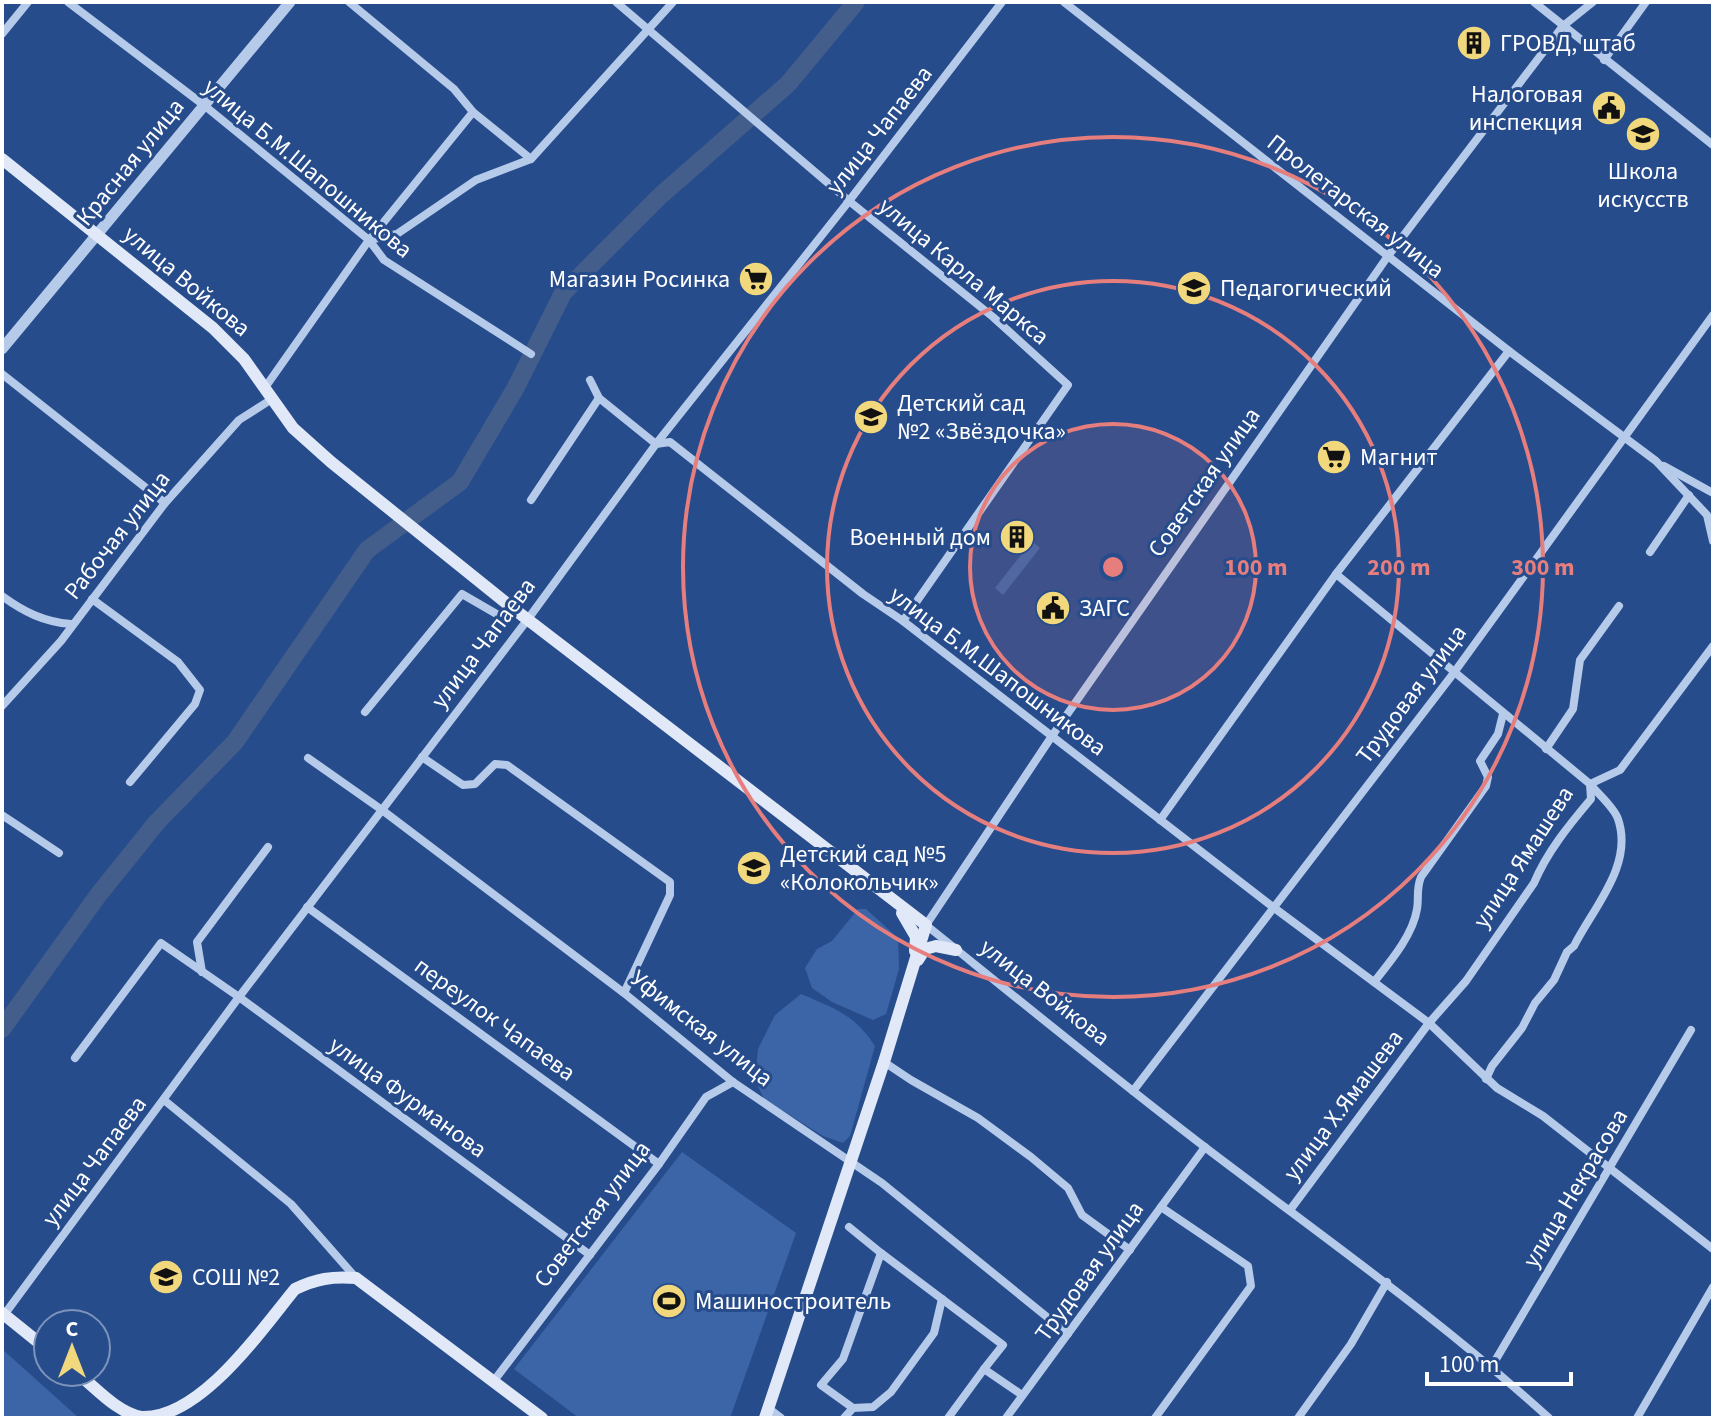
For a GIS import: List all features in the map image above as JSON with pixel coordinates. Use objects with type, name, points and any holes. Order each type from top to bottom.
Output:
[{"type":"main road","name":"улица Войкова","points":[[2,159],[213,328],[244,359],[293,428],[331,462],[510,606],[926,925]]},
{"type":"main road","points":[[894,901],[916,937],[914,966]]},
{"type":"main road","name":"Советская улица","points":[[767,1413],[884,1062],[926,925]]},
{"type":"main road","points":[[914,966],[925,949],[936,946],[956,950]]},
{"type":"main road","points":[[96,1388],[122,1409],[141,1417],[163,1418],[179,1412],[214,1387],[295,1289],[331,1276],[356,1278],[542,1418]]},
{"type":"main road","points":[[3,1314],[32,1337]]},
{"type":"street","points":[[2,34],[28,2]]},
{"type":"street","name":"улица Б.М.Шапошникова","points":[[68,2],[205,106],[369,240],[384,260],[531,354]]},
{"type":"street","name":"Красная улица","points":[[2,349],[290,2]]},
{"type":"street","points":[[349,2],[454,89],[473,112],[531,159]]},
{"type":"street","name":"улица Карла Маркса","points":[[616,2],[849,201],[993,317],[1068,385],[903,621]]},
{"type":"street","points":[[369,240],[397,234],[476,180],[531,159],[673,2]]},
{"type":"street","name":"улица Чапаева","points":[[3,1314],[239,997],[528,619],[656,444],[1002,2]]},
{"type":"street","name":"Пролетарская улица","points":[[1064,2],[1624,438]]},
{"type":"street","points":[[1534,2],[1713,145]]},
{"type":"street","name":"Советская улица","points":[[926,925],[1052,736],[1388,256],[1563,26],[1593,2]]},
{"type":"street","points":[[1604,60],[1646,2]]},
{"type":"street","name":"Рабочая улица","points":[[2,706],[61,641],[165,503],[239,420],[268,394],[369,240],[473,112]]},
{"type":"street","name":"Трудовая улица","points":[[1133,1091],[1453,674],[1713,315]]},
{"type":"street","points":[[1160,820],[1336,574],[1509,351]]},
{"type":"street","points":[[2,374],[165,503]]},
{"type":"street","name":"улица Б.М.Шапошникова","points":[[590,380],[599,398],[656,444],[670,442],[863,594],[903,621],[1273,907],[1429,1023],[1486,1079],[1543,1116],[1713,1249]]},
{"type":"street","points":[[531,500],[599,398]]},
{"type":"street","points":[[1624,438],[1656,461],[1713,493]]},
{"type":"street","points":[[1656,461],[1707,515],[1713,541]]},
{"type":"street","points":[[1650,552],[1689,495]]},
{"type":"street","points":[[1336,574],[1453,674],[1590,784]]},
{"type":"street","points":[[365,712],[462,594],[500,616],[510,606]]},
{"type":"street","points":[[2,596],[45,621],[71,624]]},
{"type":"street","points":[[92,599],[178,662],[200,690],[195,704],[130,782]]},
{"type":"street","points":[[1546,749],[1573,709],[1580,660],[1619,606]]},
{"type":"street","name":"улица Ямашева","points":[[1590,784],[1620,770],[1713,646]]},
{"type":"street","points":[[1374,982],[1413,924],[1421,877],[1486,786],[1488,777],[1480,761],[1498,734],[1503,714]]},
{"type":"street","points":[[422,757],[463,785],[475,784],[495,764],[507,765],[670,882],[670,895],[624,993]]},
{"type":"street","name":"Уфимская улица","points":[[308,758],[382,810],[624,993],[733,1082],[850,1160],[1068,1334]]},
{"type":"street","name":"улица Ямашева","points":[[1486,1079],[1492,1066],[1522,1028],[1535,1003],[1554,980],[1620,862],[1617,816],[1590,784]]},
{"type":"street","name":"улица Ямашева","points":[[1429,1023],[1466,981],[1534,883],[1564,831],[1591,799],[1590,784]]},
{"type":"street","points":[[2,815],[59,853]]},
{"type":"street","points":[[202,972],[197,942],[268,847]]},
{"type":"street","name":"переулок Чапаева","points":[[307,907],[659,1164]]},
{"type":"street","name":"улица Войкова","points":[[926,925],[1205,1147],[1387,1282],[1492,1366],[1549,1418]]},
{"type":"street","name":"улица Фурманова","points":[[75,1058],[161,943],[590,1255]]},
{"type":"street","name":"улица Х.Ямашева","points":[[1290,1210],[1429,1023]]},
{"type":"street","name":"улица Некрасова","points":[[1492,1366],[1691,1030]]},
{"type":"street","points":[[884,1062],[978,1118],[1031,1157],[1068,1188],[1082,1215],[1130,1250]]},
{"type":"street","name":"Советская улица","points":[[493,1382],[659,1164],[706,1097],[733,1082]]},
{"type":"street","points":[[164,1100],[291,1204],[356,1278]]},
{"type":"street","name":"Трудовая улица","points":[[1006,1418],[1205,1147]]},
{"type":"street","points":[[1155,1418],[1251,1286],[1248,1266],[1161,1207]]},
{"type":"street","points":[[849,1227],[1003,1345],[948,1418]]},
{"type":"street","points":[[865,1418],[821,1385],[843,1359],[881,1253]]},
{"type":"street","points":[[1298,1418],[1351,1344],[1387,1282]]},
{"type":"street","points":[[1637,1418],[1713,1287]]},
{"type":"street","points":[[844,1418],[853,1408],[873,1407],[891,1392],[934,1333],[942,1299]]},
{"type":"street","points":[[984,1369],[1022,1395]]},
{"type":"street","points":[[767,1413],[781,1418]]},
{"type":"shaded area","points":[[1032,541],[1040,548],[1003,595],[995,588]]},
{"type":"shaded area","points":[[858,909],[866,909],[898,938],[899,969],[886,1014],[873,1020],[832,1002],[812,988],[805,968],[817,949],[832,941]]},
{"type":"shaded area","points":[[801,994],[851,1019],[875,1046],[850,1136],[843,1143],[823,1136],[764,1099],[755,1080],[758,1049],[775,1015]]},
{"type":"shaded area","name":"Машиностроитель","points":[[682,1152],[796,1233],[730,1418],[579,1418],[514,1369]]},
{"type":"shaded area","points":[[2,1349],[32,1376],[32,1388],[46,1388],[79,1418],[2,1418]]},
{"type":"waterway","points":[[2,1029],[99,894],[157,822],[235,742],[367,550],[460,482],[515,389],[563,293],[660,196],[788,84],[856,2]]},
{"type":"place","name":"ГРОВД, штаб","points":[[1474,43]]},
{"type":"place","name":"Налоговая инспекция","points":[[1609,108]]},
{"type":"place","name":"Школа искусств","points":[[1643,134]]},
{"type":"place","name":"Магазин Росинка","points":[[756,279]]},
{"type":"place","name":"Педагогический","points":[[1194,288]]},
{"type":"place","name":"Детский сад №2 «Звёздочка»","points":[[871,417]]},
{"type":"place","name":"Магнит","points":[[1334,457]]},
{"type":"place","name":"Военный дом","points":[[1017,537]]},
{"type":"place","name":"ЗАГС","points":[[1053,608]]},
{"type":"place","name":"Детский сад №5 «Колокольчик»","points":[[754,868]]},
{"type":"place","name":"СОШ №2","points":[[166,1277]]},
{"type":"place","name":"Машиностроитель","points":[[669,1301]]}]
